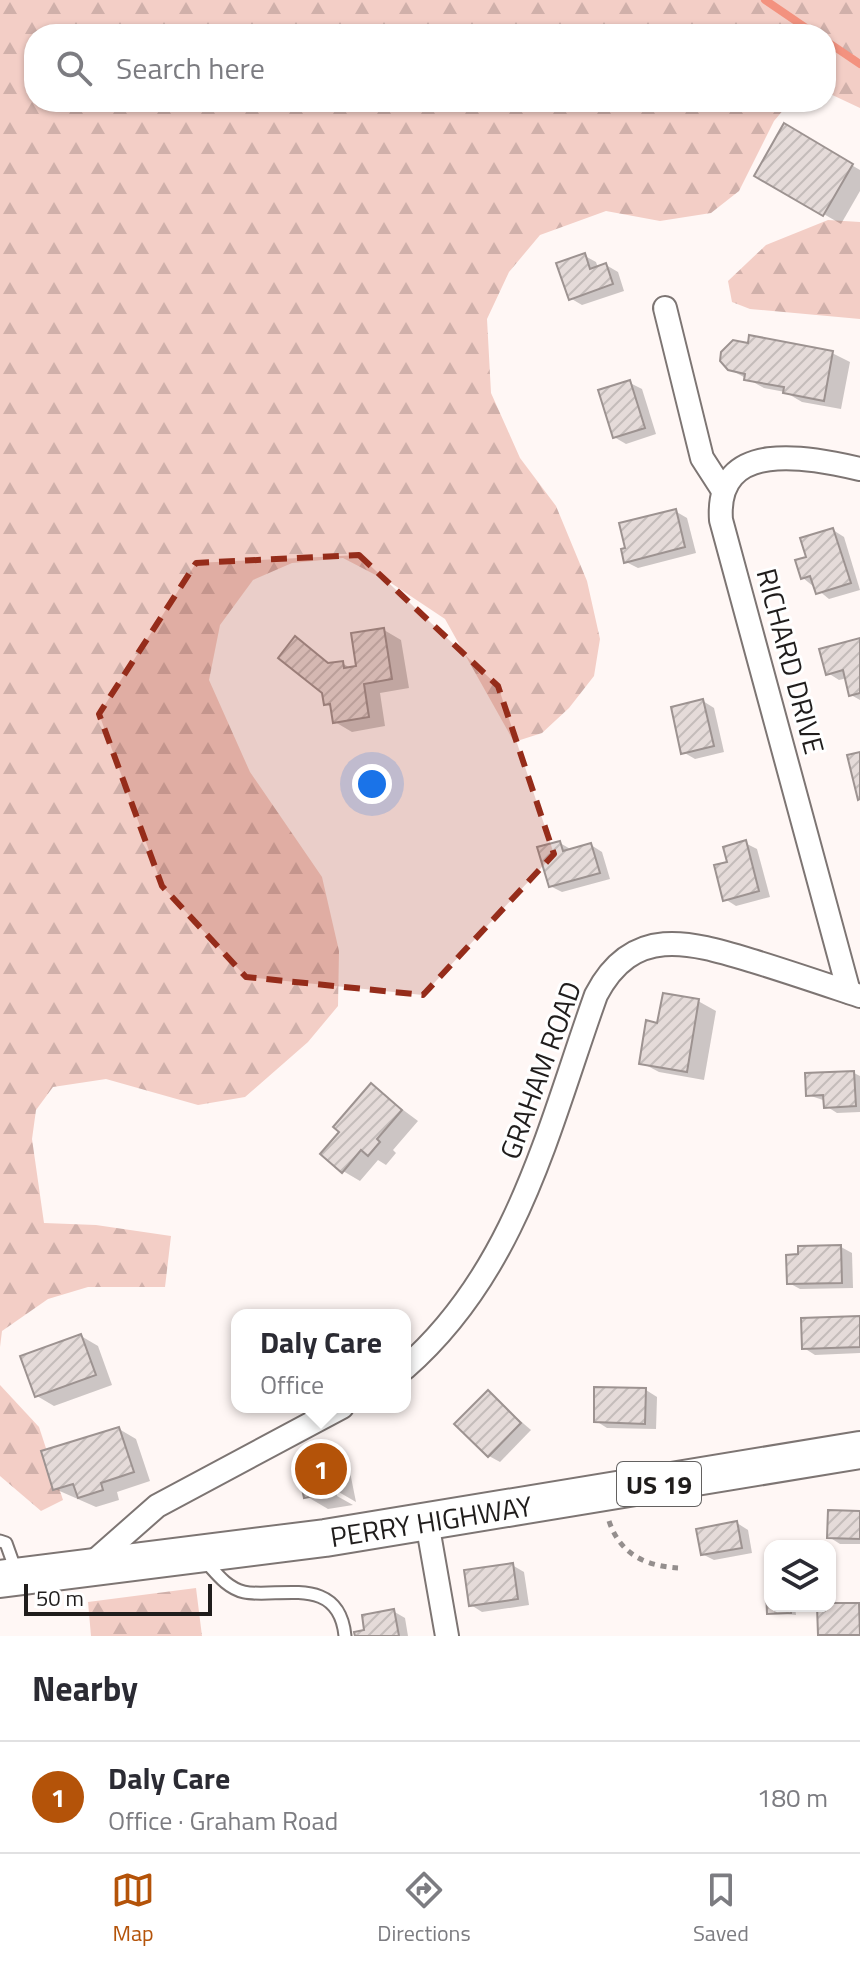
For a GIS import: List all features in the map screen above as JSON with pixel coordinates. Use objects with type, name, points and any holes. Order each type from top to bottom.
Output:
[{"type":"main road","name":"PERRY HIGHWAY","points":[[9,1578],[200,1555],[427,1522],[860,1450]]},
{"type":"street","points":[[665,308],[702,458],[722,489],[745,467],[782,457],[860,469]]},
{"type":"street","name":"RICHARD DRIVE","points":[[722,489],[721,520],[854,994]]},
{"type":"street","name":"GRAHAM ROAD","points":[[411,1362],[460,1310],[513,1224],[548,1143],[596,995],[614,967],[639,950],[682,942],[854,994]]},
{"type":"street","points":[[85,1570],[157,1506],[331,1413]]},
{"type":"street","points":[[427,1522],[447,1636]]},
{"type":"lane","points":[[0,1541],[6,1543],[9,1578]]},
{"type":"lane","points":[[200,1555],[228,1585],[246,1592],[294,1590],[323,1599],[335,1610],[345,1636]]},
{"type":"path","points":[[599,1494],[611,1528],[629,1553],[642,1562],[678,1568]]},
{"type":"highlighted area","points":[[359,555],[498,686],[554,854],[423,995],[246,977],[162,886],[99,714],[196,563]]},
{"type":"green space","points":[[0,0],[860,0],[860,108],[836,97],[836,24],[24,24],[24,112],[782,112],[774,121],[739,191],[711,213],[660,221],[606,211],[540,235],[509,272],[487,319],[491,393],[520,458],[556,506],[587,581],[600,639],[594,676],[569,708],[542,733],[514,742],[445,619],[391,583],[343,558],[292,563],[253,580],[220,625],[209,680],[250,772],[322,877],[339,951],[338,1006],[308,1042],[245,1097],[198,1105],[106,1079],[53,1087],[36,1110],[32,1139],[44,1223],[96,1225],[171,1236],[165,1287],[88,1287],[48,1299],[2,1331],[0,1347]]},
{"type":"green space","points":[[828,220],[860,222],[860,319],[750,309],[732,302],[728,281],[766,245]]},
{"type":"green space","points":[[0,1385],[39,1427],[63,1500],[41,1511],[0,1476]]},
{"type":"green space","points":[[196,1588],[202,1636],[91,1636],[88,1602]]},
{"type":"building","points":[[784,123],[853,164],[823,216],[754,176]]},
{"type":"building","points":[[585,253],[590,269],[606,263],[613,284],[569,300],[556,263]]},
{"type":"building","points":[[749,335],[833,351],[824,401],[783,393],[784,387],[744,380],[745,374],[728,370],[720,361],[721,352],[733,340],[748,343]]},
{"type":"building","points":[[630,380],[645,428],[613,438],[598,390]]},
{"type":"building","points":[[676,509],[685,547],[624,563],[621,549],[625,548],[619,523]]},
{"type":"building","points":[[833,528],[851,583],[816,594],[810,576],[801,579],[795,560],[806,557],[800,538]]},
{"type":"building","points":[[384,628],[392,679],[364,684],[369,717],[333,723],[330,704],[324,705],[322,693],[278,658],[295,636],[328,663],[343,661],[344,668],[356,666],[351,633]]},
{"type":"building","points":[[860,638],[860,693],[849,696],[843,670],[826,675],[819,649]]},
{"type":"building","points":[[703,699],[714,746],[681,754],[671,707]]},
{"type":"building","points":[[860,752],[860,799],[858,800],[847,755]]},
{"type":"building","points":[[746,840],[759,891],[723,901],[714,865],[727,862],[723,847]]},
{"type":"building","points":[[560,841],[563,851],[591,843],[600,873],[549,887],[537,847]]},
{"type":"building","points":[[663,993],[699,999],[687,1072],[639,1064],[646,1020],[657,1023]]},
{"type":"building","points":[[854,1071],[856,1106],[824,1108],[823,1095],[806,1096],[805,1073]]},
{"type":"building","points":[[371,1083],[402,1110],[377,1139],[380,1142],[368,1156],[361,1150],[342,1173],[320,1154],[339,1132],[333,1127]]},
{"type":"building","points":[[841,1245],[842,1283],[787,1284],[786,1255],[798,1254],[798,1246]]},
{"type":"building","points":[[860,1316],[860,1347],[802,1349],[801,1318]]},
{"type":"building","points":[[81,1334],[96,1375],[35,1397],[20,1356]]},
{"type":"building","points":[[594,1387],[646,1388],[645,1424],[594,1422]]},
{"type":"building","points":[[488,1390],[521,1423],[488,1457],[454,1424]]},
{"type":"building","points":[[119,1427],[134,1472],[101,1483],[103,1490],[78,1498],[73,1484],[53,1490],[41,1451]]},
{"type":"building","points":[[327,1452],[334,1492],[304,1498],[301,1484],[315,1482],[310,1455]]},
{"type":"building","points":[[828,1510],[860,1511],[860,1539],[827,1538]]},
{"type":"building","points":[[737,1521],[742,1548],[701,1555],[696,1529]]},
{"type":"building","points":[[513,1563],[518,1599],[469,1606],[464,1570]]},
{"type":"building","points":[[836,1603],[859,1603],[860,1635],[818,1635],[817,1612],[836,1612]]},
{"type":"building","points":[[394,1609],[399,1636],[355,1636],[354,1632],[364,1630],[362,1615]]},
{"type":"waterway","points":[[765,0],[800,24]]},
{"type":"waterway","points":[[836,48],[860,64]]},
{"type":"place","name":"Daly Care","points":[[321,1469]]}]
